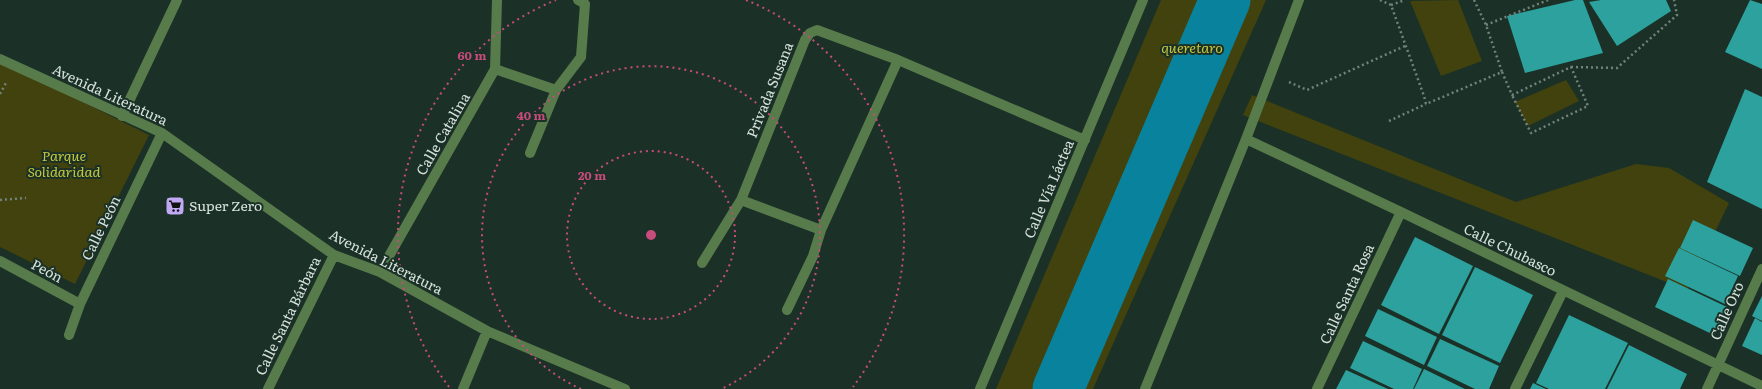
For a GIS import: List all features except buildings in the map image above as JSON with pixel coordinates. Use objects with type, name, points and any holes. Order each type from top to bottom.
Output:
[{"type":"street","points":[[122,116],[177,0]]},
{"type":"street","name":"Calle Catalina","points":[[380,272],[495,69],[497,0]]},
{"type":"street","points":[[530,153],[556,90],[581,57],[585,4],[578,0]]},
{"type":"street","name":"Calle Vía Láctea","points":[[980,389],[1143,0]]},
{"type":"street","points":[[1145,389],[1246,139],[1299,0]]},
{"type":"street","name":"Privada Susana","points":[[702,263],[741,200],[805,40],[810,33],[817,30],[898,60],[1085,140]]},
{"type":"street","name":"Avenida Literatura","points":[[0,58],[122,116],[162,133],[334,255],[380,272],[487,331],[625,389]]},
{"type":"street","points":[[787,310],[813,256],[821,230],[898,60]]},
{"type":"street","points":[[495,69],[556,90]]},
{"type":"street","name":"Calle Peón","points":[[69,335],[80,304],[162,133]]},
{"type":"street","name":"Calle Chubasco","points":[[1246,139],[1762,386]]},
{"type":"street","points":[[741,200],[821,230]]},
{"type":"street","name":"Calle Santa Rosa","points":[[1317,389],[1401,212]]},
{"type":"street","name":"Calle Santa Bárbara","points":[[268,389],[334,255]]},
{"type":"street","name":"Peón","points":[[0,261],[80,304]]},
{"type":"street","name":"Calle Oro","points":[[1707,389],[1762,269]]},
{"type":"street","points":[[1515,389],[1563,291]]},
{"type":"street","points":[[463,389],[487,331]]},
{"type":"path","points":[[1380,0],[1390,5],[1426,104]]},
{"type":"path","points":[[1390,5],[1405,0]]},
{"type":"path","points":[[1474,0],[1486,25],[1502,72],[1531,133],[1588,106],[1571,67]]},
{"type":"path","points":[[1486,25],[1548,0]]},
{"type":"path","points":[[1512,95],[1571,67],[1617,68],[1677,15],[1674,0]]},
{"type":"path","points":[[1270,73],[1307,90],[1406,46]]},
{"type":"path","points":[[1388,122],[1426,104],[1502,72]]},
{"type":"path","points":[[0,200],[26,198]]},
{"type":"green space","name":"queretaro","points":[[1161,0],[1266,0],[1093,389],[996,389]]},
{"type":"green space","points":[[1458,0],[1482,61],[1441,76],[1410,1]]},
{"type":"green space","name":"Parque Solidaridad","points":[[0,61],[149,135],[75,284],[0,247]]},
{"type":"green space","points":[[1566,80],[1579,101],[1528,126],[1515,102]]},
{"type":"green space","points":[[1252,95],[1516,202],[1636,164],[1669,168],[1729,203],[1687,290],[1243,115]]},
{"type":"waterway","points":[[1058,389],[1225,0]]},
{"type":"place","name":"Super Zero","points":[[175,206]]}]
